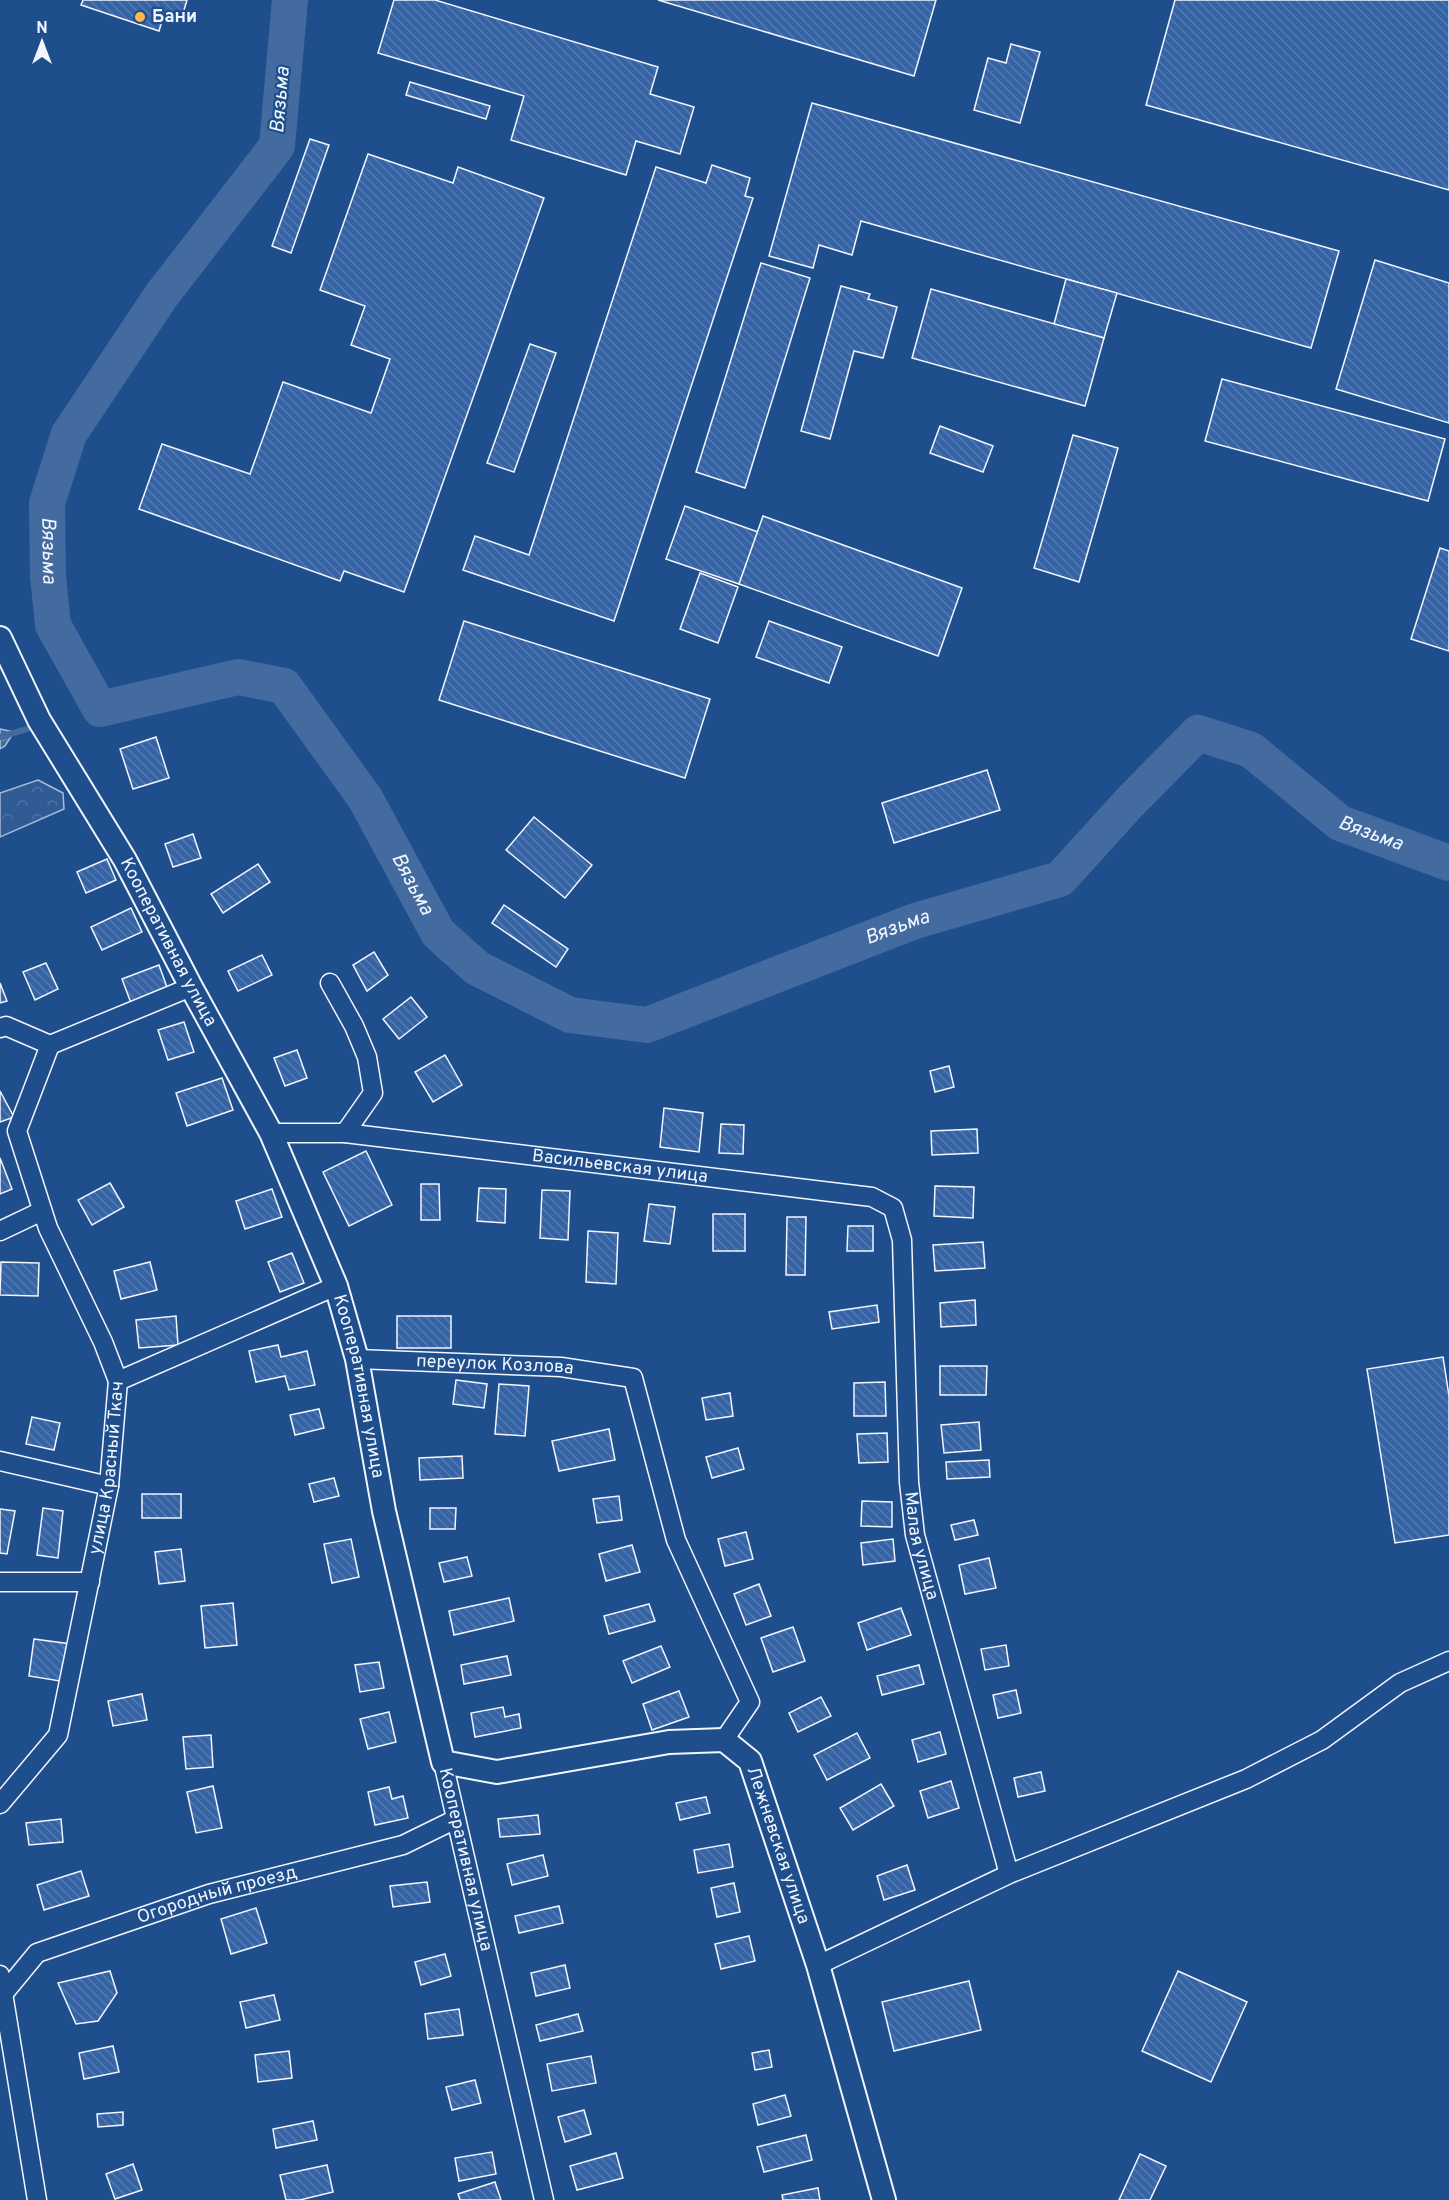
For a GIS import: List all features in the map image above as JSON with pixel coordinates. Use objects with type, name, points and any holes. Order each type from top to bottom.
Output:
[{"type":"street","name":"Кооперативная улица","points":[[0,638],[39,720],[125,860],[271,1133],[336,1286],[357,1359],[384,1511],[543,2200]]},
{"type":"street","points":[[330,983],[354,1026],[367,1057],[373,1093],[345,1133]]},
{"type":"street","points":[[0,1028],[6,1026],[50,1045],[191,987]]},
{"type":"street","name":"улица Красный Ткач","points":[[0,1804],[58,1735],[109,1486],[118,1381],[103,1342],[48,1228],[8,1134],[50,1045]]},
{"type":"street","name":"Васильевская улица","points":[[271,1133],[345,1133],[872,1197],[893,1208]]},
{"type":"street","name":"Малая улица","points":[[893,1208],[902,1240],[909,1482],[915,1535],[1009,1874]]},
{"type":"street","points":[[0,1231],[42,1211]]},
{"type":"street","points":[[118,1381],[336,1286]]},
{"type":"street","name":"переулок Козлова","points":[[357,1359],[561,1367],[633,1378],[676,1540],[750,1702],[723,1740]]},
{"type":"street","points":[[0,1461],[109,1486]]},
{"type":"street","points":[[0,1582],[9,1584],[90,1582]]},
{"type":"street","points":[[818,1965],[1009,1874],[1246,1779],[1322,1740],[1400,1683],[1449,1661]]},
{"type":"street","points":[[443,1762],[497,1772],[669,1742],[723,1740]]},
{"type":"street","name":"Лежневская улица","points":[[723,1740],[750,1761],[818,1965],[884,2200]]},
{"type":"street","name":"Огородный проезд","points":[[2,1998],[37,1953],[209,1894],[403,1845],[456,1819]]},
{"type":"street","points":[[0,1975],[37,2200]]},
{"type":"green space","points":[[38,780],[63,793],[64,809],[0,837],[0,793]]},
{"type":"water","points":[[0,729],[14,732],[5,746],[0,749]]},
{"type":"building","name":"Бани","points":[[83,0],[187,0],[181,20],[164,14],[159,31],[81,5]]},
{"type":"building","points":[[394,0],[435,0],[658,67],[650,94],[694,107],[680,154],[636,141],[626,175],[511,140],[524,96],[378,53]]},
{"type":"building","points":[[658,0],[936,0],[914,76]]},
{"type":"building","points":[[1175,0],[1449,0],[1449,190],[1146,105]]},
{"type":"building","points":[[1011,44],[1040,52],[1020,123],[974,110],[988,58],[1006,63]]},
{"type":"building","points":[[410,82],[490,106],[486,119],[406,95]]},
{"type":"building","points":[[812,103],[1339,251],[1311,348],[861,221],[852,255],[819,245],[813,268],[769,256]]},
{"type":"building","points":[[310,139],[329,145],[291,253],[272,246]]},
{"type":"building","points":[[368,154],[453,183],[458,167],[544,198],[404,592],[344,571],[340,581],[139,509],[162,444],[250,474],[283,382],[371,413],[390,359],[351,345],[365,306],[320,290]]},
{"type":"building","points":[[712,165],[750,178],[745,196],[753,198],[614,621],[463,570],[475,536],[529,555],[656,167],[706,183]]},
{"type":"building","points":[[1375,260],[1449,283],[1449,423],[1336,389]]},
{"type":"building","points":[[761,263],[810,278],[745,488],[696,472]]},
{"type":"building","points":[[1066,279],[1117,293],[1104,338],[1054,324]]},
{"type":"building","points":[[841,286],[870,294],[868,299],[897,307],[883,358],[854,351],[830,439],[801,431]]},
{"type":"building","points":[[931,289],[1104,338],[1085,406],[912,358]]},
{"type":"building","points":[[530,344],[556,353],[514,472],[487,463]]},
{"type":"building","points":[[1222,379],[1445,439],[1428,501],[1205,441]]},
{"type":"building","points":[[940,426],[993,446],[983,472],[930,453]]},
{"type":"building","points":[[1073,435],[1118,448],[1079,582],[1034,568]]},
{"type":"building","points":[[685,506],[758,532],[739,584],[666,559]]},
{"type":"building","points":[[763,516],[962,588],[938,656],[739,584]]},
{"type":"building","points":[[1440,548],[1449,551],[1449,651],[1411,639]]},
{"type":"building","points":[[700,573],[738,587],[718,643],[680,629]]},
{"type":"building","points":[[464,621],[710,699],[685,778],[439,700]]},
{"type":"building","points":[[769,621],[842,647],[829,683],[756,657]]},
{"type":"building","points":[[156,737],[169,778],[133,789],[120,749]]},
{"type":"building","points":[[987,770],[1000,810],[894,843],[882,803]]},
{"type":"building","points":[[534,817],[592,865],[565,898],[506,850]]},
{"type":"building","points":[[193,834],[201,858],[173,867],[165,844]]},
{"type":"building","points":[[107,859],[116,880],[86,893],[77,872]]},
{"type":"building","points":[[258,864],[270,882],[223,913],[211,894]]},
{"type":"building","points":[[504,905],[568,949],[556,967],[492,923]]},
{"type":"building","points":[[131,908],[142,932],[102,950],[91,927]]},
{"type":"building","points":[[374,952],[388,975],[367,991],[353,965]]},
{"type":"building","points":[[262,955],[272,975],[238,991],[228,971]]},
{"type":"building","points":[[46,963],[58,989],[35,1000],[23,972]]},
{"type":"building","points":[[159,965],[168,990],[131,1003],[122,979]]},
{"type":"building","points":[[0,983],[7,1001],[0,1003]]},
{"type":"building","points":[[411,997],[427,1017],[399,1039],[383,1019]]},
{"type":"building","points":[[184,1022],[194,1052],[168,1060],[158,1030]]},
{"type":"building","points":[[297,1050],[307,1078],[285,1086],[274,1058]]},
{"type":"building","points":[[445,1055],[462,1085],[433,1102],[415,1072]]},
{"type":"building","points":[[949,1066],[954,1087],[935,1092],[930,1071]]},
{"type":"building","points":[[222,1078],[233,1110],[187,1126],[176,1093]]},
{"type":"building","points":[[0,1091],[14,1117],[0,1122]]},
{"type":"building","points":[[664,1108],[703,1113],[699,1152],[660,1147]]},
{"type":"building","points":[[721,1124],[744,1125],[743,1154],[719,1153]]},
{"type":"building","points":[[977,1129],[978,1153],[932,1155],[931,1131]]},
{"type":"building","points":[[366,1151],[392,1205],[349,1226],[323,1172]]},
{"type":"building","points":[[0,1158],[12,1189],[0,1194]]},
{"type":"building","points":[[110,1183],[124,1207],[92,1225],[78,1200]]},
{"type":"building","points":[[421,1184],[439,1184],[440,1220],[421,1220]]},
{"type":"building","points":[[935,1186],[974,1187],[973,1218],[934,1216]]},
{"type":"building","points":[[479,1188],[506,1189],[505,1223],[477,1221]]},
{"type":"building","points":[[272,1189],[282,1217],[245,1229],[236,1201]]},
{"type":"building","points":[[542,1190],[570,1191],[568,1240],[540,1238]]},
{"type":"building","points":[[649,1204],[675,1207],[670,1244],[644,1241]]},
{"type":"building","points":[[713,1214],[745,1214],[745,1251],[713,1251]]},
{"type":"building","points":[[787,1217],[806,1217],[805,1275],[786,1275]]},
{"type":"building","points":[[848,1226],[873,1226],[873,1251],[847,1251]]},
{"type":"building","points":[[588,1231],[618,1233],[616,1284],[586,1282]]},
{"type":"building","points":[[983,1242],[985,1268],[935,1271],[933,1245]]},
{"type":"building","points":[[292,1253],[304,1283],[280,1292],[268,1262]]},
{"type":"building","points":[[1,1262],[39,1263],[38,1296],[0,1295]]},
{"type":"building","points":[[150,1262],[157,1290],[121,1299],[114,1271]]},
{"type":"building","points":[[975,1300],[976,1325],[941,1327],[940,1303]]},
{"type":"building","points":[[877,1305],[879,1322],[832,1329],[829,1312]]},
{"type":"building","points":[[176,1316],[178,1345],[139,1348],[136,1320]]},
{"type":"building","points":[[397,1316],[451,1316],[451,1348],[397,1348]]},
{"type":"building","points":[[278,1345],[281,1357],[307,1351],[315,1385],[289,1390],[285,1376],[256,1382],[249,1351]]},
{"type":"building","points":[[1443,1357],[1449,1396],[1449,1535],[1395,1543],[1367,1369]]},
{"type":"building","points":[[940,1366],[987,1366],[986,1395],[940,1395]]},
{"type":"building","points":[[456,1380],[487,1384],[484,1408],[453,1404]]},
{"type":"building","points":[[885,1382],[886,1416],[854,1416],[854,1383]]},
{"type":"building","points":[[499,1384],[529,1386],[525,1436],[495,1434]]},
{"type":"building","points":[[730,1393],[733,1416],[706,1420],[702,1398]]},
{"type":"building","points":[[319,1409],[324,1428],[295,1435],[290,1415]]},
{"type":"building","points":[[32,1417],[60,1423],[54,1450],[26,1444]]},
{"type":"building","points":[[979,1422],[981,1450],[944,1453],[941,1425]]},
{"type":"building","points":[[609,1429],[615,1460],[559,1471],[552,1441]]},
{"type":"building","points":[[887,1433],[888,1462],[859,1463],[857,1434]]},
{"type":"building","points":[[738,1448],[744,1469],[712,1478],[706,1457]]},
{"type":"building","points":[[462,1456],[463,1478],[420,1480],[419,1458]]},
{"type":"building","points":[[989,1460],[990,1477],[947,1479],[946,1462]]},
{"type":"building","points":[[334,1478],[339,1496],[314,1502],[309,1484]]},
{"type":"building","points":[[142,1494],[181,1494],[181,1518],[142,1518]]},
{"type":"building","points":[[619,1496],[622,1520],[597,1523],[593,1499]]},
{"type":"building","points":[[862,1501],[892,1502],[892,1527],[861,1526]]},
{"type":"building","points":[[43,1508],[63,1511],[58,1558],[37,1555]]},
{"type":"building","points":[[430,1508],[456,1508],[455,1529],[430,1529]]},
{"type":"building","points":[[0,1509],[15,1511],[7,1554],[0,1553]]},
{"type":"building","points":[[974,1520],[978,1535],[955,1540],[951,1525]]},
{"type":"building","points":[[746,1532],[753,1559],[725,1566],[718,1539]]},
{"type":"building","points":[[351,1539],[359,1577],[332,1583],[324,1544]]},
{"type":"building","points":[[893,1539],[895,1561],[863,1565],[861,1543]]},
{"type":"building","points":[[632,1545],[640,1572],[606,1581],[599,1554]]},
{"type":"building","points":[[181,1549],[185,1581],[159,1584],[155,1552]]},
{"type":"building","points":[[467,1557],[472,1576],[444,1582],[439,1563]]},
{"type":"building","points":[[989,1558],[996,1588],[965,1594],[959,1565]]},
{"type":"building","points":[[759,1584],[771,1616],[746,1625],[734,1594]]},
{"type":"building","points":[[509,1598],[514,1621],[454,1635],[449,1611]]},
{"type":"building","points":[[233,1603],[237,1645],[205,1648],[201,1606]]},
{"type":"building","points":[[649,1604],[655,1621],[609,1634],[604,1616]]},
{"type":"building","points":[[901,1608],[911,1635],[867,1650],[858,1623]]},
{"type":"building","points":[[793,1627],[805,1661],[773,1672],[761,1638]]},
{"type":"building","points":[[34,1639],[71,1644],[66,1682],[29,1676]]},
{"type":"building","points":[[1006,1645],[1009,1666],[985,1670],[981,1649]]},
{"type":"building","points":[[661,1646],[670,1667],[632,1683],[623,1661]]},
{"type":"building","points":[[507,1656],[511,1675],[464,1684],[461,1665]]},
{"type":"building","points":[[379,1662],[384,1688],[360,1692],[355,1665]]},
{"type":"building","points":[[919,1665],[924,1684],[882,1695],[877,1676]]},
{"type":"building","points":[[1016,1690],[1021,1713],[998,1718],[993,1695]]},
{"type":"building","points":[[679,1691],[689,1717],[652,1730],[643,1704]]},
{"type":"building","points":[[142,1694],[147,1720],[113,1726],[108,1701]]},
{"type":"building","points":[[821,1697],[831,1716],[798,1732],[789,1713]]},
{"type":"building","points":[[503,1707],[505,1717],[519,1714],[521,1728],[475,1737],[471,1713]]},
{"type":"building","points":[[389,1712],[396,1742],[368,1749],[360,1719]]},
{"type":"building","points":[[940,1732],[946,1754],[918,1762],[912,1740]]},
{"type":"building","points":[[857,1733],[870,1758],[827,1780],[814,1755]]},
{"type":"building","points":[[211,1735],[213,1767],[186,1769],[183,1737]]},
{"type":"building","points":[[1041,1772],[1045,1791],[1018,1797],[1014,1778]]},
{"type":"building","points":[[951,1781],[959,1808],[928,1818],[920,1791]]},
{"type":"building","points":[[881,1784],[894,1806],[853,1830],[840,1808]]},
{"type":"building","points":[[213,1786],[222,1828],[196,1833],[187,1792]]},
{"type":"building","points":[[389,1787],[392,1799],[403,1796],[408,1818],[375,1825],[368,1792]]},
{"type":"building","points":[[706,1797],[710,1813],[680,1820],[676,1803]]},
{"type":"building","points":[[538,1815],[540,1834],[500,1837],[498,1819]]},
{"type":"building","points":[[61,1819],[63,1842],[29,1845],[26,1823]]},
{"type":"building","points":[[729,1844],[733,1867],[698,1873],[694,1850]]},
{"type":"building","points":[[543,1855],[548,1876],[512,1885],[507,1864]]},
{"type":"building","points":[[907,1865],[915,1890],[884,1900],[877,1876]]},
{"type":"building","points":[[81,1871],[89,1896],[44,1910],[37,1885]]},
{"type":"building","points":[[427,1882],[430,1902],[393,1907],[390,1886]]},
{"type":"building","points":[[734,1883],[740,1912],[717,1917],[711,1888]]},
{"type":"building","points":[[559,1906],[563,1923],[519,1933],[515,1916]]},
{"type":"building","points":[[256,1908],[267,1943],[231,1954],[221,1919]]},
{"type":"building","points":[[749,1936],[755,1961],[721,1969],[715,1944]]},
{"type":"building","points":[[445,1954],[451,1976],[421,1985],[415,1962]]},
{"type":"building","points":[[565,1965],[570,1988],[536,1996],[531,1973]]},
{"type":"building","points":[[110,1971],[117,1993],[98,2021],[76,2024],[58,1983]]},
{"type":"building","points":[[1178,1971],[1247,2002],[1211,2082],[1142,2051]]},
{"type":"building","points":[[969,1981],[981,2030],[894,2051],[882,2002]]},
{"type":"building","points":[[274,1995],[280,2020],[246,2028],[240,2002]]},
{"type":"building","points":[[459,2009],[463,2035],[428,2039],[425,2014]]},
{"type":"building","points":[[578,2014],[583,2031],[540,2041],[536,2025]]},
{"type":"building","points":[[113,2046],[119,2072],[84,2079],[79,2053]]},
{"type":"building","points":[[769,2050],[772,2067],[755,2070],[752,2053]]},
{"type":"building","points":[[289,2051],[292,2078],[258,2082],[255,2055]]},
{"type":"building","points":[[591,2056],[596,2083],[552,2091],[547,2064]]},
{"type":"building","points":[[475,2080],[481,2103],[452,2110],[446,2087]]},
{"type":"building","points":[[785,2095],[791,2116],[758,2125],[753,2104]]},
{"type":"building","points":[[584,2110],[591,2134],[565,2142],[558,2117]]},
{"type":"building","points":[[123,2112],[123,2125],[98,2127],[97,2114]]},
{"type":"building","points":[[313,2121],[317,2140],[276,2148],[273,2129]]},
{"type":"building","points":[[806,2135],[812,2160],[764,2172],[757,2147]]},
{"type":"building","points":[[492,2152],[496,2174],[459,2181],[455,2158]]},
{"type":"building","points":[[616,2153],[623,2178],[577,2190],[570,2166]]},
{"type":"building","points":[[1140,2154],[1166,2166],[1150,2200],[1119,2200]]},
{"type":"building","points":[[133,2164],[142,2190],[115,2199],[106,2174]]},
{"type":"building","points":[[327,2165],[333,2192],[300,2200],[286,2200],[280,2175]]},
{"type":"building","points":[[495,2182],[501,2200],[460,2200],[458,2194]]},
{"type":"building","points":[[818,2188],[820,2200],[783,2200],[782,2195]]},
{"type":"waterway","name":"Вязьма","points":[[290,0],[277,146],[161,296],[69,434],[47,503],[48,576],[53,625],[100,709],[238,677],[284,686],[365,798],[438,933],[477,968],[570,1015],[647,1025],[915,921],[1060,879],[1130,802],[1198,733],[1251,750],[1340,823],[1449,863]]},
{"type":"waterway","points":[[0,737],[37,726]]},
{"type":"place","name":"Бани","points":[[140,17]]}]
